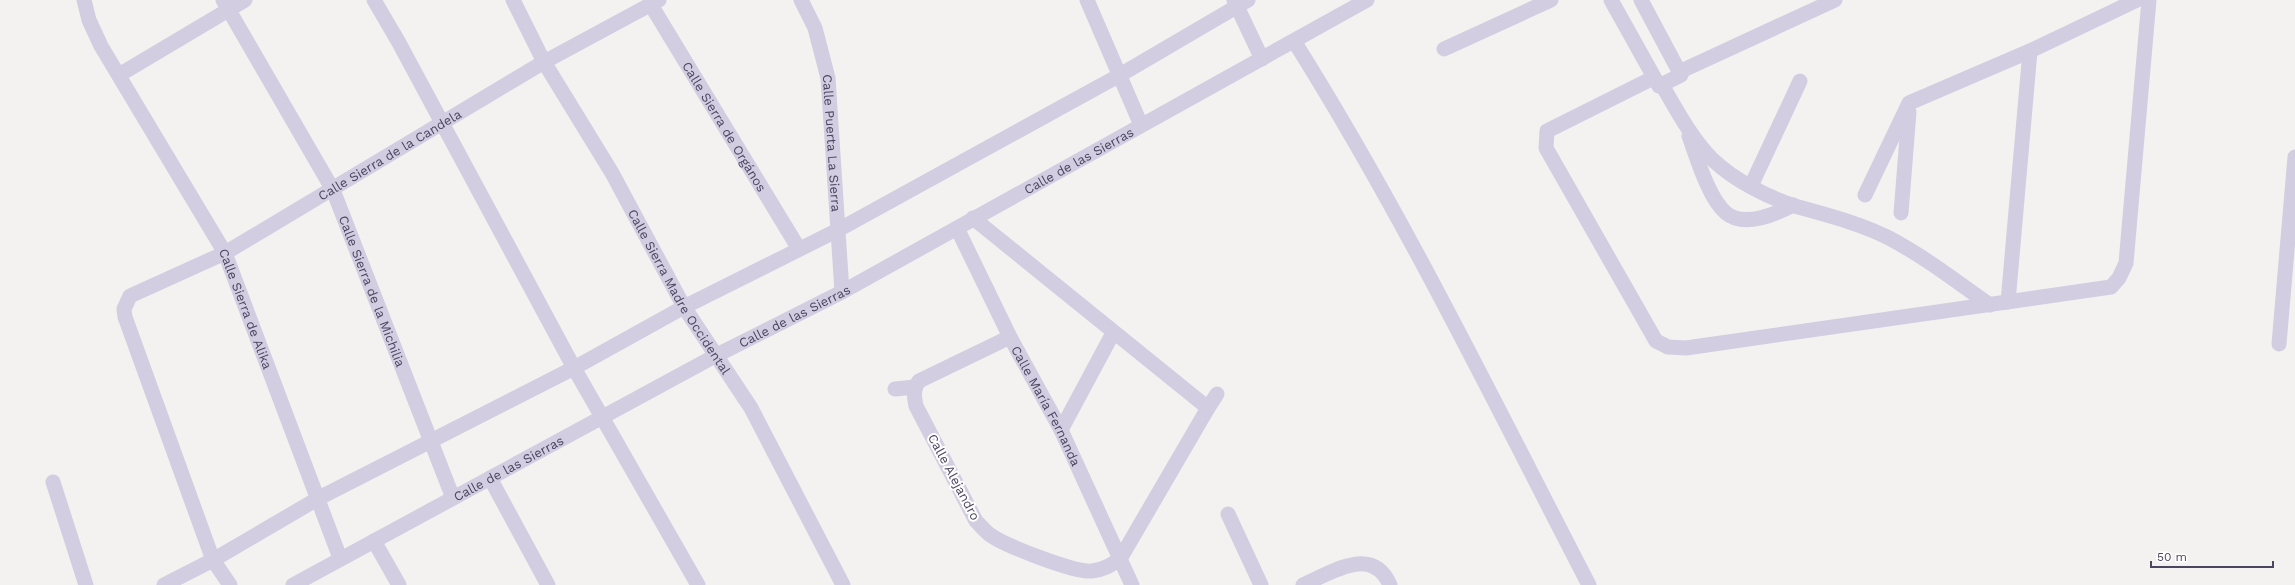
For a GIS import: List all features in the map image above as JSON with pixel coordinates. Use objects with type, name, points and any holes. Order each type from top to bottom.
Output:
[{"type":"street","name":"Calle Sierra de Alika","points":[[84,0],[89,20],[102,46],[225,254],[319,498],[340,558]]},
{"type":"street","points":[[119,75],[226,5],[246,0]]},
{"type":"street","points":[[374,0],[601,417],[698,585]]},
{"type":"street","name":"Calle Sierra Madre Occidental","points":[[512,0],[544,62],[612,173],[684,307],[715,356],[751,408],[843,585]]},
{"type":"street","name":"Calle Puerta La Sierra","points":[[801,0],[815,28],[828,78],[842,292]]},
{"type":"street","points":[[1087,0],[1141,125]]},
{"type":"street","name":"Calle de las Sierras","points":[[293,585],[340,558],[715,356],[842,292],[1367,0]]},
{"type":"street","points":[[1444,49],[1551,0]]},
{"type":"street","points":[[1611,0],[1682,119],[1714,160],[1752,186],[1793,205],[1827,214],[1888,238],[1942,271],[1990,305]]},
{"type":"street","points":[[1641,0],[1681,76],[1658,81],[1547,131],[1545,140],[1546,148],[1656,341],[1668,348],[1686,348],[2111,287],[2126,263],[2149,0]]},
{"type":"street","points":[[1679,72],[1835,0]]},
{"type":"street","points":[[1865,195],[1909,103],[2030,51],[2137,0]]},
{"type":"street","name":"Calle Sierra de la Candela","points":[[212,560],[125,317],[124,309],[130,296],[225,254],[544,62],[655,2]]},
{"type":"street","name":"Calle Sierra de Orgános","points":[[655,2],[799,249]]},
{"type":"street","points":[[164,585],[212,560],[319,498],[574,368],[684,307],[838,230],[1120,75],[1240,2],[1262,59]]},
{"type":"street","name":"Calle Sierra de la Michilia","points":[[226,5],[333,190],[453,498]]},
{"type":"street","points":[[1294,41],[1377,179],[1589,585]]},
{"type":"street","points":[[2008,302],[2030,51]]},
{"type":"street","points":[[1752,186],[1800,81]]},
{"type":"street","points":[[1901,213],[1909,103]]},
{"type":"street","points":[[1682,119],[1710,189],[1726,213],[1739,219],[1757,218],[1776,215],[1793,205]]},
{"type":"street","points":[[2279,344],[2295,157]]},
{"type":"street","points":[[973,218],[1113,333],[1208,408]]},
{"type":"street","name":"Calle María Fernanda","points":[[957,228],[1010,336],[1061,430],[1132,585]]},
{"type":"street","points":[[1061,430],[1113,333]]},
{"type":"street","points":[[895,389],[915,387],[920,381],[1010,336]]},
{"type":"street","name":"Calle Alejandro","points":[[915,387],[914,396],[916,406],[976,520],[990,534],[1006,543],[1076,570],[1092,571],[1107,568],[1120,559]]},
{"type":"street","points":[[1120,559],[1217,394]]},
{"type":"street","points":[[490,478],[548,585]]},
{"type":"street","points":[[53,482],[86,585]]},
{"type":"street","points":[[1228,514],[1261,585]]},
{"type":"street","points":[[374,541],[399,585]]},
{"type":"street","points":[[212,560],[230,585]]},
{"type":"street","points":[[1303,585],[1353,564],[1367,563],[1378,568],[1389,582]]}]
